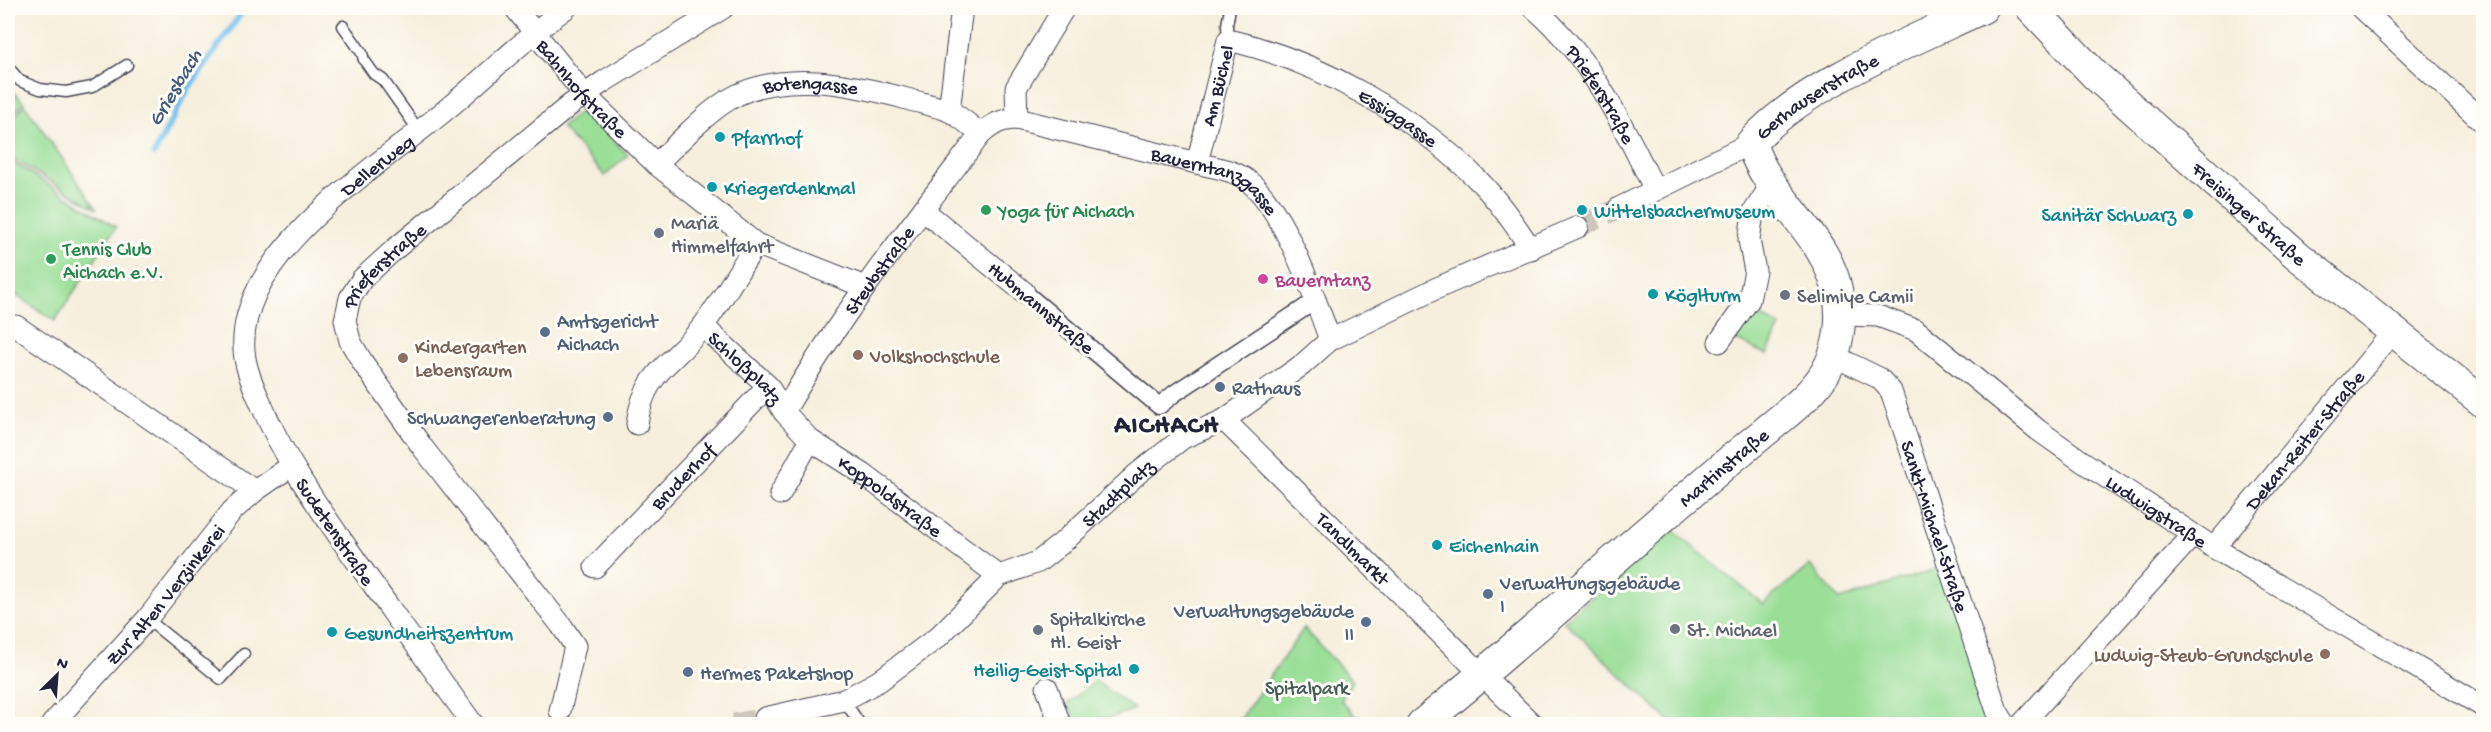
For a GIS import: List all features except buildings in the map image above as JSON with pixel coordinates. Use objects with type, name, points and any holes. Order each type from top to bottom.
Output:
[{"type":"main road","name":"Gerhauserstraße","points":[[1750,143],[1771,122],[1835,80],[1983,8]]},
{"type":"main road","name":"Freisinger Straße","points":[[2031,8],[2096,75],[2298,256],[2484,403]]},
{"type":"main road","name":"Martinstraße","points":[[1422,724],[1483,675],[1609,562],[1792,408],[1824,375],[1834,356],[1839,335],[1839,295],[1834,278],[1812,238],[1771,185],[1750,143]]},
{"type":"street","name":"Bahnhofstraße","points":[[515,8],[585,94],[656,164],[756,244],[865,287]]},
{"type":"street","name":"Dellerweg","points":[[247,318],[254,294],[269,267],[289,243],[369,171],[534,32],[566,8]]},
{"type":"street","name":"Prieferstraße","points":[[560,711],[575,646],[423,448],[363,363],[350,341],[345,320],[350,298],[362,279],[585,94],[723,8]]},
{"type":"street","points":[[949,111],[962,8]]},
{"type":"street","points":[[1017,119],[1016,88],[1064,8]]},
{"type":"street","name":"Prieferstraße","points":[[1534,8],[1578,55],[1602,90],[1625,129],[1655,190]]},
{"type":"street","points":[[2361,8],[2484,123]]},
{"type":"street","name":"Am Büchel","points":[[1197,163],[1228,40]]},
{"type":"street","name":"Essiggasse","points":[[1228,40],[1254,46],[1294,61],[1350,87],[1405,118],[1480,182],[1510,217],[1531,249]]},
{"type":"street","name":"Botengasse","points":[[656,164],[706,117],[728,100],[747,91],[767,86],[815,81],[862,88],[949,111],[981,134]]},
{"type":"street","name":"Bauerntanzgasse","points":[[981,134],[992,124],[1006,119],[1017,119],[1233,172],[1247,180],[1261,192],[1275,213],[1330,340]]},
{"type":"street","name":"Steubstraße","points":[[784,412],[865,287],[981,134]]},
{"type":"street","name":"Gerhauserstraße","points":[[1655,190],[1750,143]]},
{"type":"street","points":[[1719,342],[1749,300],[1755,271],[1749,240],[1753,213],[1771,185]]},
{"type":"street","points":[[1618,208],[1655,190]]},
{"type":"street","name":"Hubmannstraße","points":[[923,210],[1159,406],[1315,301]]},
{"type":"street","name":"Stadtplatz","points":[[765,718],[844,700],[904,665],[938,637],[999,576],[1038,562],[1137,474],[1183,438],[1224,420],[1302,365],[1330,340],[1435,289],[1578,227]]},
{"type":"street","name":"Schloßplatz","points":[[637,424],[639,406],[647,385],[703,326],[756,244]]},
{"type":"street","name":"Ludwigstraße","points":[[1839,315],[1878,316],[1916,330],[2038,430],[2083,462],[2214,548],[2484,707]]},
{"type":"street","name":"Sudetenstraße","points":[[247,318],[244,350],[252,384],[291,466],[473,724]]},
{"type":"street","points":[[12,323],[255,491]]},
{"type":"street","name":"Schloßplatz","points":[[703,326],[768,386],[784,412]]},
{"type":"street","name":"Dekan-Reiter-Straße","points":[[2214,548],[2393,332]]},
{"type":"street","name":"Sankt-Michael-Straße","points":[[1834,356],[1879,378],[1892,391],[1997,711],[2005,724]]},
{"type":"street","name":"Bruderhof","points":[[595,567],[639,524],[768,386]]},
{"type":"street","name":"Koppoldstraße","points":[[784,412],[810,440],[863,474],[999,576]]},
{"type":"street","name":"Tandlmarkt","points":[[1224,420],[1364,561],[1532,724]]},
{"type":"street","points":[[780,494],[810,440]]},
{"type":"street","name":"Zur Alten Verzinkerei","points":[[52,724],[147,619],[232,511],[255,491],[291,466]]},
{"type":"street","points":[[2022,724],[2193,535]]},
{"type":"street","points":[[1047,688],[1060,724]]},
{"type":"lane","name":"Am Büchel","points":[[1228,40],[1227,25],[1230,8]]},
{"type":"lane","points":[[343,26],[369,67],[383,80],[419,131]]},
{"type":"lane","points":[[8,67],[20,81],[40,89],[66,92],[92,87],[127,65]]},
{"type":"lane","points":[[147,619],[221,679],[244,654]]},
{"type":"lane","points":[[844,700],[860,724]]},
{"type":"green space","points":[[8,85],[24,103],[8,119]]},
{"type":"green space","points":[[25,105],[97,209],[8,156],[8,124]]},
{"type":"green space","points":[[584,109],[628,155],[605,176],[561,127]]},
{"type":"green space","name":"Tennis Club Aichach e.V.","points":[[8,159],[116,227],[55,321],[8,290]]},
{"type":"green space","points":[[1747,310],[1780,326],[1767,355],[1734,339]]},
{"type":"green space","points":[[1671,529],[1763,604],[1810,565],[1840,600],[1942,567],[1994,721],[1991,724],[1672,724],[1564,621]]},
{"type":"green space","name":"Spitalpark","points":[[1304,628],[1353,681],[1341,700],[1363,724],[1237,724]]},
{"type":"green space","points":[[1095,681],[1134,709],[1094,724],[1078,724],[1067,704]]},
{"type":"waterway","name":"Griesbach","points":[[154,154],[188,89],[245,8]]},
{"type":"tunnel","points":[[1578,227],[1619,208]]},
{"type":"tunnel","points":[[734,724],[765,718]]},
{"type":"place","name":"Pfarrhof","points":[[720,137]]},
{"type":"place","name":"Kriegerdenkmal","points":[[712,187]]},
{"type":"place","name":"Yoga für Aichach","points":[[986,210]]},
{"type":"place","name":"Wittelsbachermuseum","points":[[1582,210]]},
{"type":"place","name":"Sanitär Schwarz","points":[[2188,214]]},
{"type":"place","name":"Mariä Himmelfahrt","points":[[659,233]]},
{"type":"place","name":"Tennis Club Aichach e.V.","points":[[51,259]]},
{"type":"place","name":"Bauerntanz","points":[[1263,279]]},
{"type":"place","name":"Köglturm","points":[[1653,294]]},
{"type":"place","name":"Selimiye Camii","points":[[1785,295]]},
{"type":"place","name":"Amtsgericht Aichach","points":[[545,332]]},
{"type":"place","name":"Volkshochschule","points":[[858,355]]},
{"type":"place","name":"Kindergarten Lebensraum","points":[[403,358]]},
{"type":"place","name":"Rathaus","points":[[1220,387]]},
{"type":"place","name":"Schwangerenberatung","points":[[608,417]]},
{"type":"place","name":"Eichenhain","points":[[1437,545]]},
{"type":"place","name":"Verwaltungsgebäude I","points":[[1488,594]]},
{"type":"place","name":"Verwaltungsgebäude II","points":[[1366,622]]},
{"type":"place","name":"St. Michael","points":[[1675,629]]},
{"type":"place","name":"Spitalkirche Hl. Geist","points":[[1038,630]]},
{"type":"place","name":"Gesundheitszentrum","points":[[332,632]]},
{"type":"place","name":"Ludwig-Steub-Grundschule","points":[[2325,654]]},
{"type":"place","name":"Heilig-Geist-Spital","points":[[1134,669]]},
{"type":"place","name":"Hermes Paketshop","points":[[688,672]]},
{"type":"district","name":"AICHACH","points":[[1167,423]]}]
